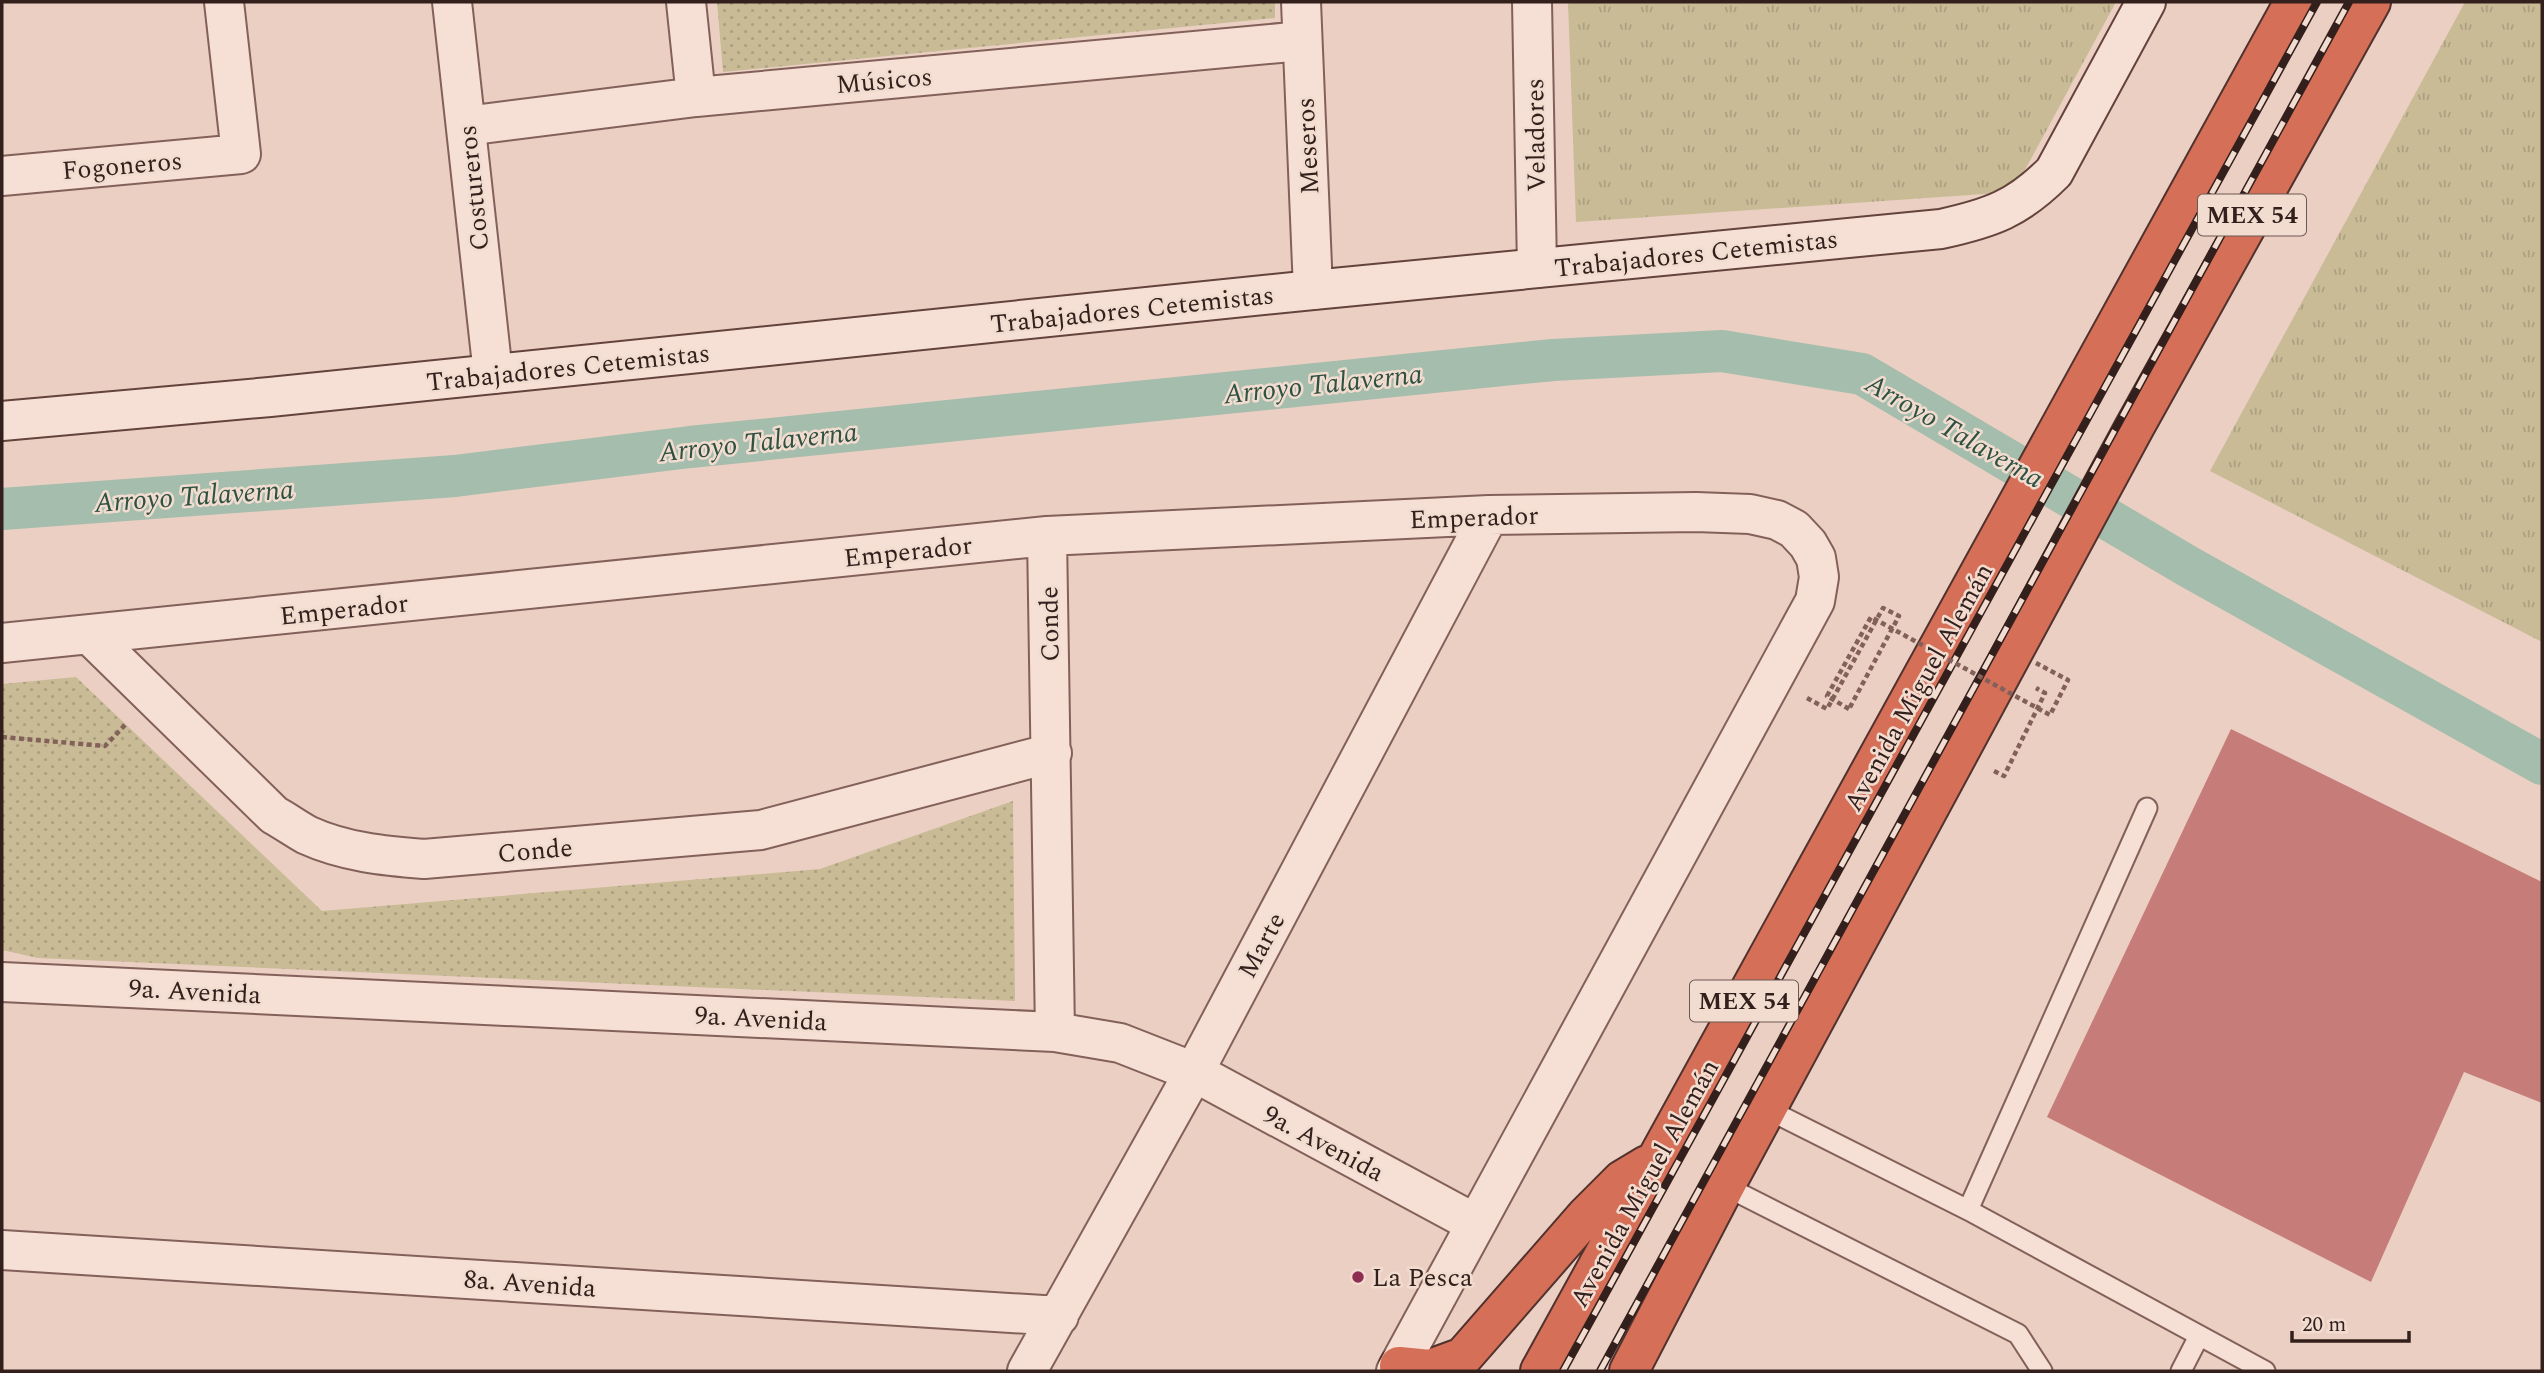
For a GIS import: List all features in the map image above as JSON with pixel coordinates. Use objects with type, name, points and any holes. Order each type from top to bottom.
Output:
[{"type":"highway","name":"Avenida Miguel Alemán","points":[[1540,1371],[2294,2]]},
{"type":"highway","name":"MEX 54","points":[[1629,1371],[1767,1110],[2023,662],[2134,428],[2371,2]]},
{"type":"highway","points":[[1397,1369],[1430,1369],[1463,1357],[1586,1216],[1622,1180],[1657,1159]]},
{"type":"street","name":"Fogoneros","points":[[2,176],[241,155],[224,2]]},
{"type":"street","name":"Costureros","points":[[452,2],[493,374]]},
{"type":"street","points":[[686,2],[696,97]]},
{"type":"street","name":"Meseros","points":[[1301,2],[1313,290]]},
{"type":"street","name":"Veladores","points":[[1532,2],[1537,268]]},
{"type":"street","name":"Trabajadores Cetemistas","points":[[2,421],[1941,229],[1976,221],[2010,208],[2034,193],[2054,172],[2146,2]]},
{"type":"street","name":"Músicos","points":[[466,126],[696,97],[1302,41]]},
{"type":"street","name":"Emperador","points":[[2,643],[1047,536],[1489,515],[1696,512],[1750,514],[1777,520],[1794,529],[1816,558],[1819,577],[1815,601],[1772,680]]},
{"type":"street","name":"Marte","points":[[1027,1371],[1194,1072],[1489,515]]},
{"type":"street","name":"Conde","points":[[1047,536],[1055,1032]]},
{"type":"street","name":"Conde","points":[[90,635],[274,815],[307,835],[339,847],[378,855],[424,859],[761,830],[1052,753]]},
{"type":"street","points":[[1397,1369],[1772,680]]},
{"type":"street","name":"9a. Avenida","points":[[2,982],[1055,1032],[1120,1043],[1194,1072],[1476,1224]]},
{"type":"street","name":"8a. Avenida","points":[[2,1250],[1059,1317]]},
{"type":"lane","points":[[1968,1210],[2147,808]]},
{"type":"lane","points":[[1767,1110],[1968,1210],[2265,1371]]},
{"type":"lane","points":[[1725,1186],[2018,1334],[2042,1371]]},
{"type":"lane","points":[[2181,1371],[2199,1336]]},
{"type":"path","points":[[1772,680],[1827,709],[1882,608],[1899,616],[1849,709],[1827,696],[1871,617],[2050,715],[2068,680],[2023,662]]},
{"type":"path","points":[[2,737],[105,746],[152,697]]},
{"type":"green space","points":[[717,2],[1275,2],[1275,18],[723,72]]},
{"type":"green space","points":[[1568,2],[2116,2],[2013,192],[1576,222]]},
{"type":"green space","points":[[2465,2],[2542,2],[2542,642],[2210,471]]},
{"type":"green space","points":[[76,677],[322,911],[820,869],[1013,801],[1015,1001],[38,958],[2,950],[2,684]]},
{"type":"building","points":[[2231,729],[2542,882],[2542,1103],[2464,1072],[2371,1282],[2047,1117]]},
{"type":"waterway","name":"Arroyo Talaverna","points":[[2,509],[455,476],[690,447],[1553,360],[1722,351],[1862,374],[2189,567],[2542,764]]},
{"type":"railway","points":[[1563,1371],[2317,2]]},
{"type":"railway","points":[[1600,1371],[2349,2]]},
{"type":"place","name":"La Pesca","points":[[1358,1277]]}]
